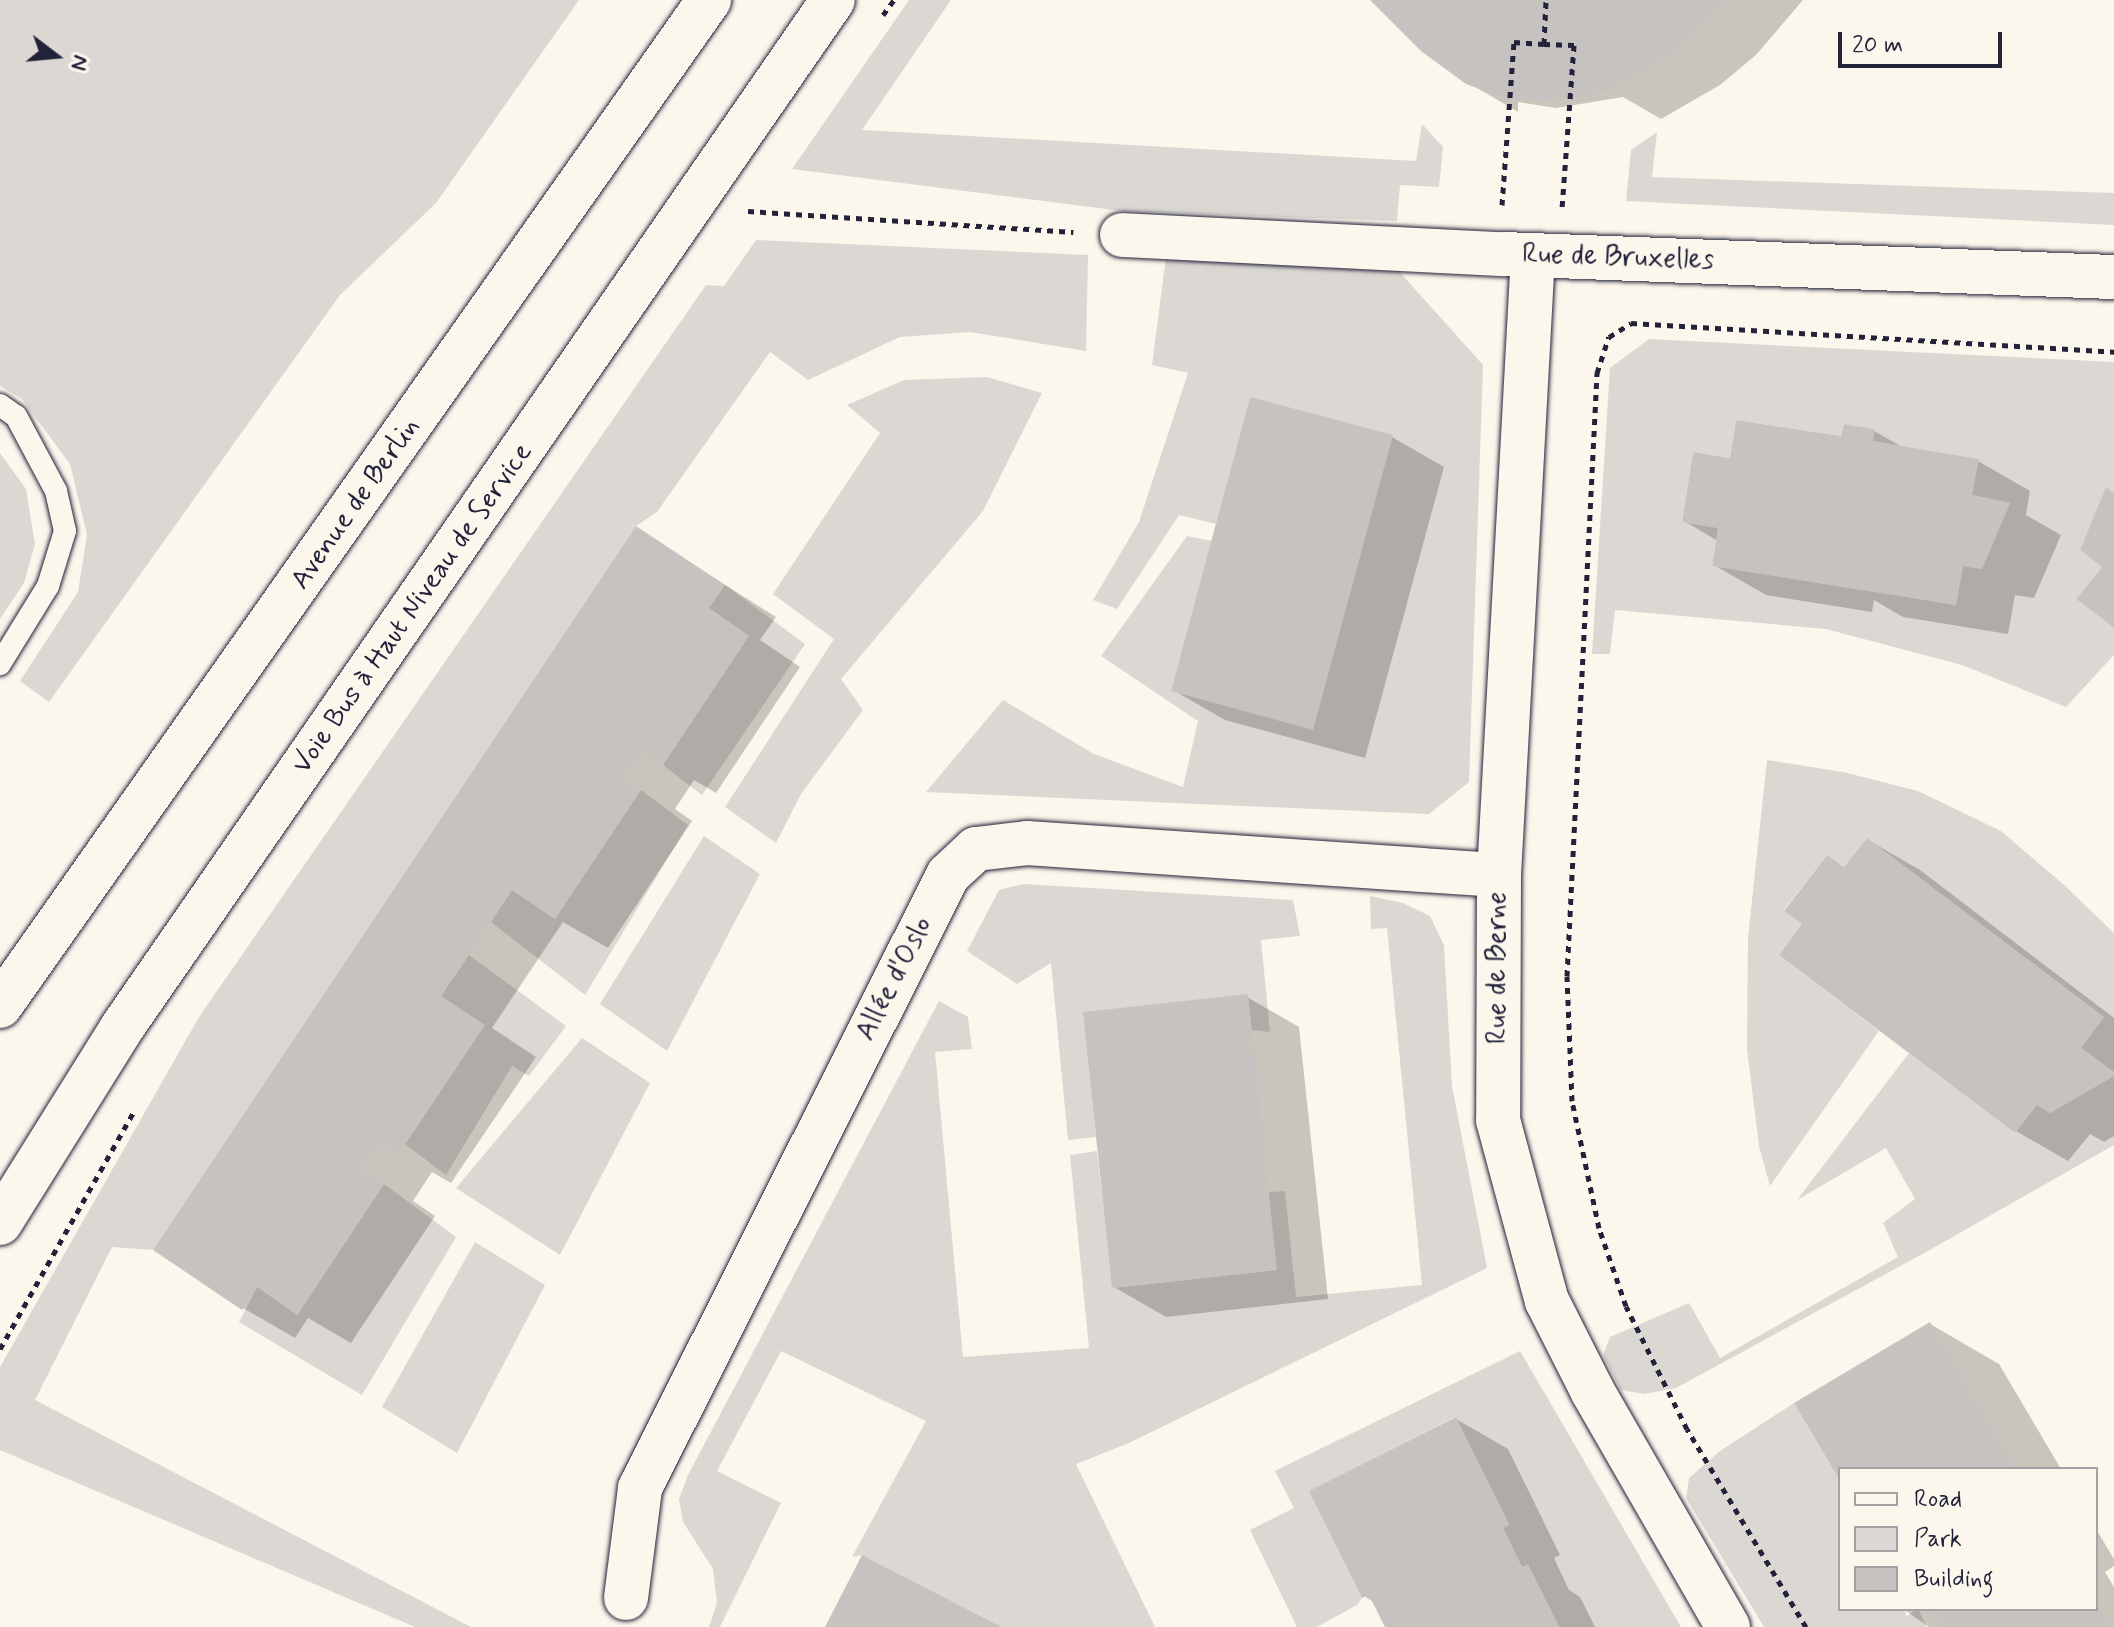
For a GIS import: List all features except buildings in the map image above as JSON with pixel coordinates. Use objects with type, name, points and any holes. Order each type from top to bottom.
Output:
[{"type":"street","name":"Avenue de Berlin","points":[[0,1006],[709,0]]},
{"type":"street","name":"Voie Bus à Haut Niveau de Service","points":[[0,1223],[121,1029],[833,0]]},
{"type":"street","name":"Rue de Bruxelles","points":[[1122,235],[1530,255],[2114,277]]},
{"type":"street","name":"Rue de Berne","points":[[1530,255],[1499,875],[1498,1120],[1547,1301],[1593,1392],[1728,1627]]},
{"type":"street","name":"Allée d'Oslo","points":[[626,1598],[640,1488],[948,875],[976,849],[1027,843],[1499,875]]},
{"type":"lane","points":[[0,405],[16,416],[56,491],[65,531],[48,586],[0,664]]},
{"type":"path","points":[[1544,44],[1546,0]]},
{"type":"path","points":[[1514,42],[1574,45],[1530,255],[1514,42]]},
{"type":"path","points":[[745,211],[1122,235]]},
{"type":"path","points":[[1806,1627],[1687,1429],[1626,1306],[1599,1228],[1572,1101],[1567,976],[1597,373],[1609,337],[1631,323],[2114,352]]},
{"type":"green space","points":[[0,0],[579,0],[436,203],[340,295],[49,702],[20,681],[78,592],[87,535],[70,464],[22,399],[0,386]]},
{"type":"green space","points":[[909,0],[951,0],[862,130],[1416,161],[1422,124],[1443,147],[1439,187],[1400,185],[1397,221],[1122,211],[792,169]]},
{"type":"green space","points":[[1657,132],[1652,177],[2114,193],[2114,225],[1626,201],[1631,150]]},
{"type":"green space","points":[[756,240],[1088,255],[1086,351],[970,332],[900,337],[808,380],[770,352],[657,512],[636,526],[153,1250],[112,1247],[35,1400],[471,1627],[415,1627],[0,1450],[0,1367],[199,1017],[706,285],[724,286]]},
{"type":"green space","points":[[1166,257],[1397,269],[1483,365],[1469,782],[1429,814],[926,792],[1003,700],[1094,754],[1183,787],[1198,721],[1101,656],[1187,536],[1212,541],[1171,691],[1313,729],[1250,397],[1216,524],[1179,515],[1117,609],[1093,600],[1139,522],[1188,373],[1152,365]]},
{"type":"green space","points":[[1649,339],[2114,362],[2114,493],[2106,488],[2080,550],[2102,567],[2076,599],[2114,628],[2114,655],[2066,707],[1962,665],[1826,629],[1615,610],[1610,654],[1592,654],[1610,368]],"holes":[[[1736,420],[1841,436],[1844,424],[1874,429],[1873,441],[1978,459],[1972,495],[2010,503],[1982,569],[1963,566],[1956,605],[1712,566],[1718,528],[1682,522],[1693,452],[1730,458]]]},
{"type":"green space","points":[[987,377],[1042,393],[983,511],[841,679],[863,710],[801,794],[776,843],[725,807],[834,639],[773,594],[880,433],[847,405],[904,380]]},
{"type":"green space","points":[[0,453],[26,489],[35,544],[24,583],[0,619]]},
{"type":"green space","points":[[725,585],[805,644],[702,795],[663,765],[749,636],[709,608]]},
{"type":"green space","points":[[1767,760],[1843,772],[1918,791],[2001,831],[2063,884],[2114,933],[2114,1072],[2081,1048],[2104,1017],[1867,838],[1844,867],[1827,855],[1784,910],[1802,924],[1779,955],[1879,1031],[1770,1186],[1759,1146],[1747,1049],[1748,938]]},
{"type":"green space","points":[[641,790],[688,825],[585,995],[491,922],[512,890],[555,919]]},
{"type":"green space","points":[[704,836],[760,874],[667,1051],[600,1004]]},
{"type":"green space","points":[[1023,884],[1293,900],[1300,936],[1261,940],[1270,1032],[1084,1012],[1096,1137],[1068,1140],[1051,963],[1017,984],[967,951],[999,890]]},
{"type":"green space","points":[[1370,896],[1403,903],[1430,916],[1444,945],[1452,1086],[1487,1268],[1129,1443],[1076,1464],[1155,1627],[1002,1627],[862,1555],[852,1557],[926,1421],[781,1351],[717,1471],[781,1503],[720,1627],[709,1627],[717,1603],[713,1569],[683,1522],[679,1499],[688,1475],[939,1001],[968,1017],[972,1049],[935,1052],[963,1357],[1089,1348],[1070,1155],[1097,1151],[1113,1288],[1276,1270],[1268,1192],[1285,1191],[1296,1297],[1422,1285],[1387,928],[1371,929]]},
{"type":"green space","points":[[469,955],[566,1026],[529,1076],[512,1066],[446,1175],[405,1144],[441,996]]},
{"type":"green space","points":[[582,1038],[650,1083],[560,1255],[456,1188]]},
{"type":"green space","points":[[1909,1053],[2015,1133],[2037,1105],[2050,1113],[2114,1076],[2114,1145],[1928,1251],[1676,1388],[1644,1394],[1621,1390],[1603,1355],[1610,1337],[1689,1303],[1720,1358],[1898,1257],[1883,1223],[1915,1199],[1886,1148],[1797,1200]]},
{"type":"green space","points":[[384,1184],[456,1237],[362,1395],[239,1322],[257,1287],[298,1314]]},
{"type":"green space","points":[[475,1242],[545,1285],[457,1453],[382,1407]]},
{"type":"green space","points":[[1520,1351],[1681,1627],[1559,1627],[1528,1565],[1522,1567],[1503,1528],[1509,1524],[1455,1417],[1310,1491],[1362,1598],[1357,1605],[1317,1627],[1297,1627],[1250,1530],[1294,1508],[1275,1471]]},
{"type":"green space","points":[[1794,1403],[1838,1478],[1838,1611],[1905,1611],[1906,1616],[1919,1611],[1927,1627],[1764,1627],[1686,1498],[1689,1478],[1720,1451]]}]
